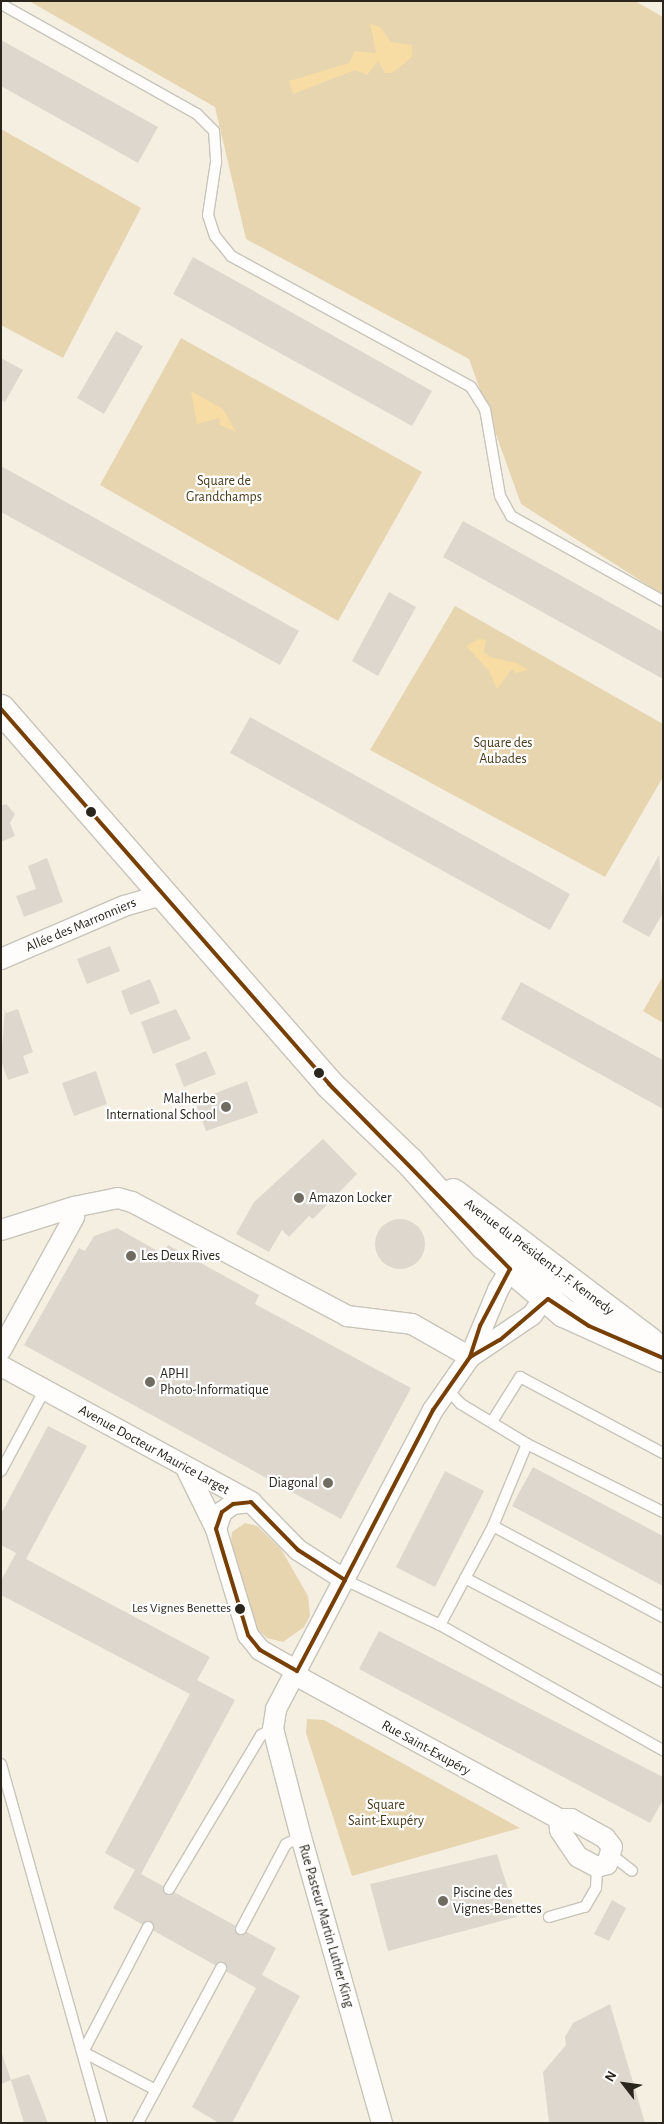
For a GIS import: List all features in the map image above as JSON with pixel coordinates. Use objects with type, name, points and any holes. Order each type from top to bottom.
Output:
[{"type":"main road","name":"Avenue du Président J.-F. Kennedy","points":[[1,709],[329,1084],[413,1165],[510,1269],[548,1299],[590,1326],[663,1358]]},
{"type":"main road","name":"Avenue du Président J.-F. Kennedy","points":[[413,1165],[548,1262],[663,1352]]},
{"type":"street","name":"Allée des Marronniers","points":[[1,959],[124,906],[162,895]]},
{"type":"street","points":[[1,1230],[74,1207],[118,1198],[163,1218],[347,1316],[412,1324],[470,1357]]},
{"type":"street","points":[[1,1350],[74,1217],[74,1207]]},
{"type":"street","points":[[273,1729],[276,1709],[446,1388],[470,1357],[480,1326],[510,1269],[531,1260],[548,1262],[553,1276],[548,1299],[500,1340],[470,1357]]},
{"type":"street","name":"Avenue Docteur Maurice Larget","points":[[1,1366],[187,1470],[251,1502],[298,1550],[345,1580]]},
{"type":"street","name":"Rue Saint-Exupéry","points":[[187,1470],[216,1529],[248,1635],[260,1650],[296,1673],[559,1819],[571,1819],[605,1838],[605,1862]]},
{"type":"street","points":[[216,1529],[222,1512],[233,1504],[251,1502]]},
{"type":"street","name":"Rue Pasteur Martin Luther King","points":[[273,1729],[301,1837],[382,2123]]},
{"type":"street","points":[[559,1819],[560,1830],[578,1857],[605,1862]]},
{"type":"lane","points":[[1,4],[197,114],[214,131],[216,162],[208,215],[215,236],[231,256],[471,387],[485,409],[500,496],[511,516],[663,601]]},
{"type":"lane","points":[[493,1420],[520,1377],[663,1453]]},
{"type":"lane","points":[[446,1388],[460,1404],[493,1420],[527,1444],[663,1512]]},
{"type":"lane","points":[[1,1471],[44,1391]]},
{"type":"lane","points":[[440,1625],[493,1526],[527,1444]]},
{"type":"lane","points":[[493,1526],[663,1617]]},
{"type":"lane","points":[[465,1578],[663,1682]]},
{"type":"lane","points":[[345,1580],[440,1625],[663,1750]]},
{"type":"lane","points":[[169,1889],[261,1735],[273,1729]]},
{"type":"lane","points":[[1,1764],[102,2123]]},
{"type":"lane","points":[[241,1929],[286,1844],[301,1837]]},
{"type":"lane","points":[[549,1918],[585,1907],[596,1888],[605,1862],[632,1871]]},
{"type":"lane","points":[[83,2052],[148,1927]]},
{"type":"lane","points":[[138,2123],[221,1968]]},
{"type":"lane","points":[[83,2052],[156,2090]]},
{"type":"green space","points":[[29,1],[635,1],[663,17],[663,595],[521,504],[469,359],[246,239],[215,107]]},
{"type":"green space","points":[[1,129],[141,208],[63,358],[1,325]]},
{"type":"green space","name":"Square de Grandchamps","points":[[181,338],[422,472],[338,621],[100,485]]},
{"type":"green space","name":"Square des Aubades","points":[[455,606],[663,724],[663,777],[605,877],[370,750]]},
{"type":"green space","points":[[663,976],[663,1023],[643,1011]]},
{"type":"green space","points":[[245,1523],[257,1526],[281,1549],[308,1596],[310,1616],[304,1627],[283,1642],[267,1638],[254,1626],[231,1543],[232,1532]]},
{"type":"green space","name":"Square Saint-Exupéry","points":[[307,1719],[324,1720],[520,1828],[352,1876],[306,1733]]},
{"type":"shaded area","points":[[370,23],[380,27],[391,42],[412,45],[412,57],[392,73],[385,73],[378,61],[367,75],[355,70],[293,94],[289,81],[349,63],[355,51],[376,53]]},
{"type":"shaded area","points":[[191,391],[223,409],[236,432],[220,425],[219,418],[197,424]]},
{"type":"shaded area","points":[[479,639],[486,640],[484,652],[490,657],[517,663],[528,670],[516,673],[512,669],[497,689],[489,671],[466,646]]},
{"type":"building","points":[[1,40],[158,127],[138,163],[1,86]]},
{"type":"building","points":[[193,257],[432,391],[412,426],[173,294]]},
{"type":"building","points":[[116,331],[143,346],[104,414],[77,398]]},
{"type":"building","points":[[1,358],[23,370],[5,402],[1,400]]},
{"type":"building","points":[[1,466],[299,631],[280,665],[1,512]]},
{"type":"building","points":[[463,521],[663,632],[663,679],[443,557]]},
{"type":"building","points":[[389,592],[416,607],[378,676],[352,661]]},
{"type":"building","points":[[250,717],[570,894],[550,930],[230,753]]},
{"type":"building","points":[[6,804],[15,814],[10,823],[15,836],[1,842],[1,806]]},
{"type":"building","points":[[659,855],[663,913],[649,937],[622,922]]},
{"type":"building","points":[[47,858],[63,902],[24,917],[16,896],[36,889],[28,866]]},
{"type":"building","points":[[110,946],[120,971],[87,984],[77,959]]},
{"type":"building","points":[[150,979],[160,1003],[130,1015],[121,991]]},
{"type":"building","points":[[521,982],[663,1060],[663,1109],[501,1019]]},
{"type":"building","points":[[5,1009],[6,1013],[18,1009],[33,1052],[23,1056],[29,1073],[8,1080],[1,1061]]},
{"type":"building","points":[[176,1009],[191,1039],[153,1054],[141,1022]]},
{"type":"building","points":[[206,1051],[216,1074],[184,1087],[175,1064]]},
{"type":"building","points":[[96,1071],[107,1104],[74,1116],[62,1083]]},
{"type":"building","name":"Malherbe International School","points":[[247,1081],[258,1113],[206,1131],[195,1101]]},
{"type":"building","points":[[323,1139],[357,1174],[313,1219],[309,1216],[289,1237],[282,1230],[269,1252],[236,1234],[254,1202]]},
{"type":"building","points":[[400,1219],[414,1223],[421,1230],[425,1244],[421,1258],[414,1265],[400,1269],[386,1265],[379,1258],[375,1244],[379,1230],[386,1223]]},
{"type":"building","points":[[117,1228],[163,1254],[168,1245],[259,1295],[255,1304],[411,1388],[341,1519],[24,1345],[79,1248],[85,1251],[94,1236]]},
{"type":"building","points":[[48,1426],[87,1446],[26,1559],[210,1657],[197,1680],[235,1700],[141,1874],[276,1948],[262,1975],[300,1996],[232,2123],[219,2123],[192,2107],[256,1988],[113,1908],[135,1870],[105,1853],[190,1694],[1,1595],[1,1581],[16,1553],[1,1545],[1,1514]]},
{"type":"building","points":[[533,1467],[663,1536],[663,1586],[512,1506]]},
{"type":"building","points":[[445,1471],[484,1491],[435,1587],[396,1567]]},
{"type":"building","points":[[379,1631],[663,1777],[663,1800],[650,1823],[359,1669]]},
{"type":"building","name":"Piscine des Vignes-Benettes","points":[[497,1854],[517,1917],[388,1951],[370,1884]]},
{"type":"building","points":[[612,1900],[626,1908],[609,1941],[594,1934]]},
{"type":"building","points":[[610,2004],[645,2123],[549,2123],[543,2072],[566,2045],[565,2037],[573,2023]]},
{"type":"building","points":[[1,2051],[11,2080],[1,2084]]},
{"type":"building","points":[[29,2074],[48,2123],[24,2123],[11,2080]]},
{"type":"transit line","points":[[1,709],[329,1084],[510,1269],[480,1326],[470,1357],[433,1410],[345,1580]]},
{"type":"transit line","points":[[470,1357],[500,1340],[548,1299],[589,1326],[663,1358]]},
{"type":"transit line","points":[[251,1502],[298,1550],[345,1580],[297,1671],[260,1650],[248,1635],[216,1529],[222,1512],[233,1504],[251,1502]]},
{"type":"place","name":"Malherbe International School","points":[[226,1107]]},
{"type":"place","name":"Amazon Locker","points":[[299,1198]]},
{"type":"place","name":"Les Deux Rives","points":[[131,1256]]},
{"type":"place","name":"APHI Photo-Informatique","points":[[150,1382]]},
{"type":"place","name":"Diagonal","points":[[328,1483]]},
{"type":"place","name":"Les Vignes Benettes","points":[[240,1609]]},
{"type":"place","name":"Piscine des Vignes-Benettes","points":[[443,1901]]}]
